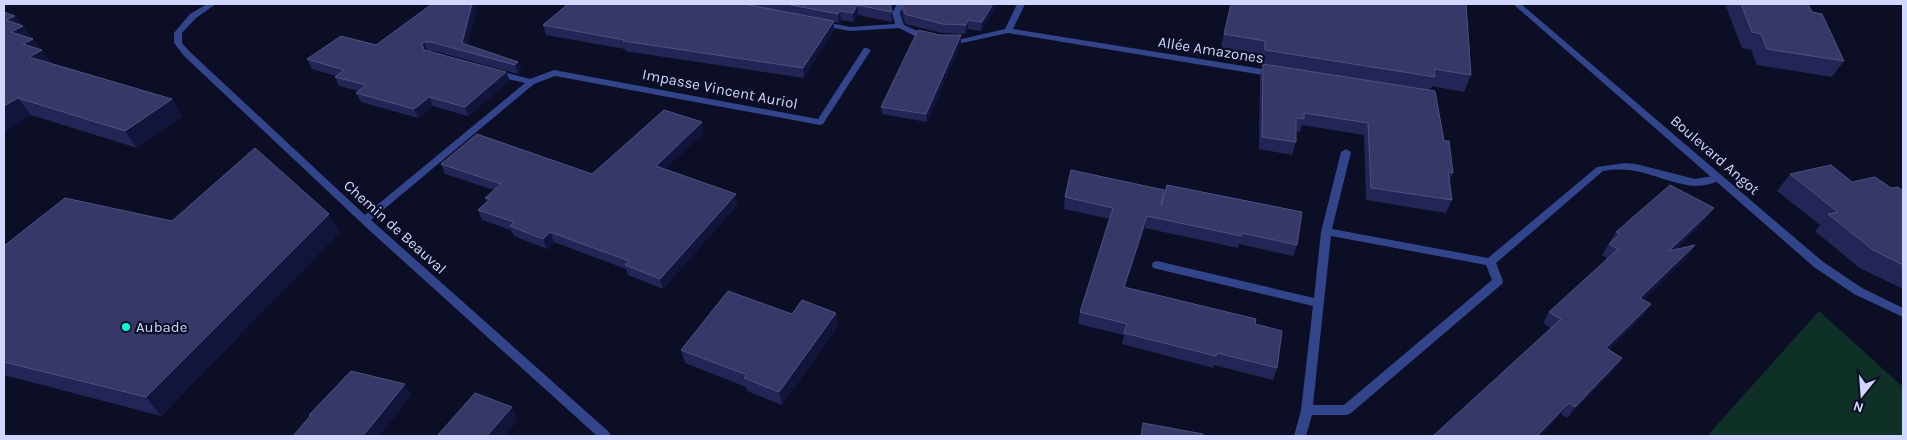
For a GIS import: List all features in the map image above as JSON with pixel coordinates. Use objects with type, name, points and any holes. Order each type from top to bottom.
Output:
[{"type":"street","name":"Chemin de Beauval","points":[[212,4],[193,16],[178,33],[178,43],[187,54],[365,220],[605,436]]},
{"type":"street","points":[[900,26],[896,12],[901,4]]},
{"type":"street","points":[[812,22],[850,29],[900,26],[918,34],[962,41],[1008,31],[1021,4]]},
{"type":"street","name":"Boulevard Angot","points":[[1518,4],[1835,278],[1903,313]]},
{"type":"street","name":"Allée Amazones","points":[[1008,31],[1283,75]]},
{"type":"street","name":"Impasse Vincent Auriol","points":[[365,220],[531,82],[554,73],[820,122],[867,50]]},
{"type":"street","points":[[485,70],[531,82]]},
{"type":"street","points":[[1300,436],[1307,410],[1326,232],[1346,152]]},
{"type":"street","points":[[1490,262],[1600,169],[1616,164],[1640,167],[1693,183],[1719,178]]},
{"type":"street","points":[[1326,232],[1490,262]]},
{"type":"street","points":[[1307,410],[1347,410],[1498,281],[1490,262]]},
{"type":"street","points":[[1157,266],[1319,303]]},
{"type":"green space","points":[[1819,311],[1903,387],[1903,436],[1707,436]]},
{"type":"building","points":[[432,4],[472,4],[462,43],[518,62],[515,65],[431,42],[424,42],[422,44],[424,50],[506,72],[465,107],[429,97],[414,109],[356,93],[366,85],[335,77],[344,70],[307,59],[341,36],[376,45]]},
{"type":"building","points":[[568,4],[744,4],[834,21],[803,68],[623,41],[543,25]]},
{"type":"building","points":[[786,4],[890,4],[892,12],[857,5],[853,13],[840,11],[838,14]]},
{"type":"building","points":[[902,4],[993,4],[982,22],[968,20],[966,25],[942,24],[905,14]]},
{"type":"building","points":[[1231,4],[1466,4],[1471,75],[1434,69],[1435,77],[1265,50],[1265,41],[1224,34]]},
{"type":"building","points":[[1741,4],[1808,4],[1812,12],[1822,14],[1844,61],[1767,49],[1761,34],[1752,32]]},
{"type":"building","points":[[4,12],[15,16],[6,20],[23,26],[11,32],[33,39],[23,44],[42,50],[29,57],[172,99],[125,131],[18,98],[4,106]]},
{"type":"building","points":[[918,30],[940,35],[961,35],[926,114],[881,107]]},
{"type":"building","points":[[1263,64],[1435,91],[1444,141],[1449,141],[1453,173],[1448,172],[1452,200],[1371,188],[1368,123],[1304,113],[1304,119],[1296,118],[1296,142],[1262,137]]},
{"type":"building","points":[[664,110],[702,122],[656,166],[736,194],[660,279],[625,265],[629,261],[550,232],[543,239],[510,226],[514,222],[478,210],[490,199],[485,198],[501,184],[441,164],[477,134],[592,174]]},
{"type":"building","name":"Aubade","points":[[255,148],[329,214],[146,397],[4,362],[4,246],[65,198],[172,221]]},
{"type":"building","points":[[1831,165],[1852,182],[1875,177],[1891,188],[1898,187],[1903,191],[1903,265],[1873,250],[1828,214],[1838,212],[1790,174]]},
{"type":"building","points":[[1071,170],[1164,190],[1161,206],[1167,185],[1302,212],[1297,245],[1242,233],[1241,236],[1147,216],[1124,287],[1256,319],[1255,324],[1282,331],[1277,368],[1217,353],[1216,356],[1124,333],[1127,324],[1080,312],[1113,208],[1065,197]]},
{"type":"building","points":[[1670,185],[1714,208],[1669,251],[1695,245],[1640,298],[1651,304],[1606,348],[1622,358],[1575,407],[1569,403],[1537,436],[1433,436],[1561,319],[1549,312],[1618,249],[1609,244],[1620,234],[1616,232]]},
{"type":"building","points":[[728,291],[792,314],[802,300],[836,313],[779,392],[744,378],[747,375],[681,350]]},
{"type":"building","points":[[351,371],[405,384],[363,436],[293,436],[311,415],[309,415]]},
{"type":"building","points":[[475,393],[512,407],[487,436],[437,436]]},
{"type":"building","points":[[1143,423],[1203,434],[1203,436],[1141,436]]},
{"type":"place","name":"Aubade","points":[[126,327]]}]
